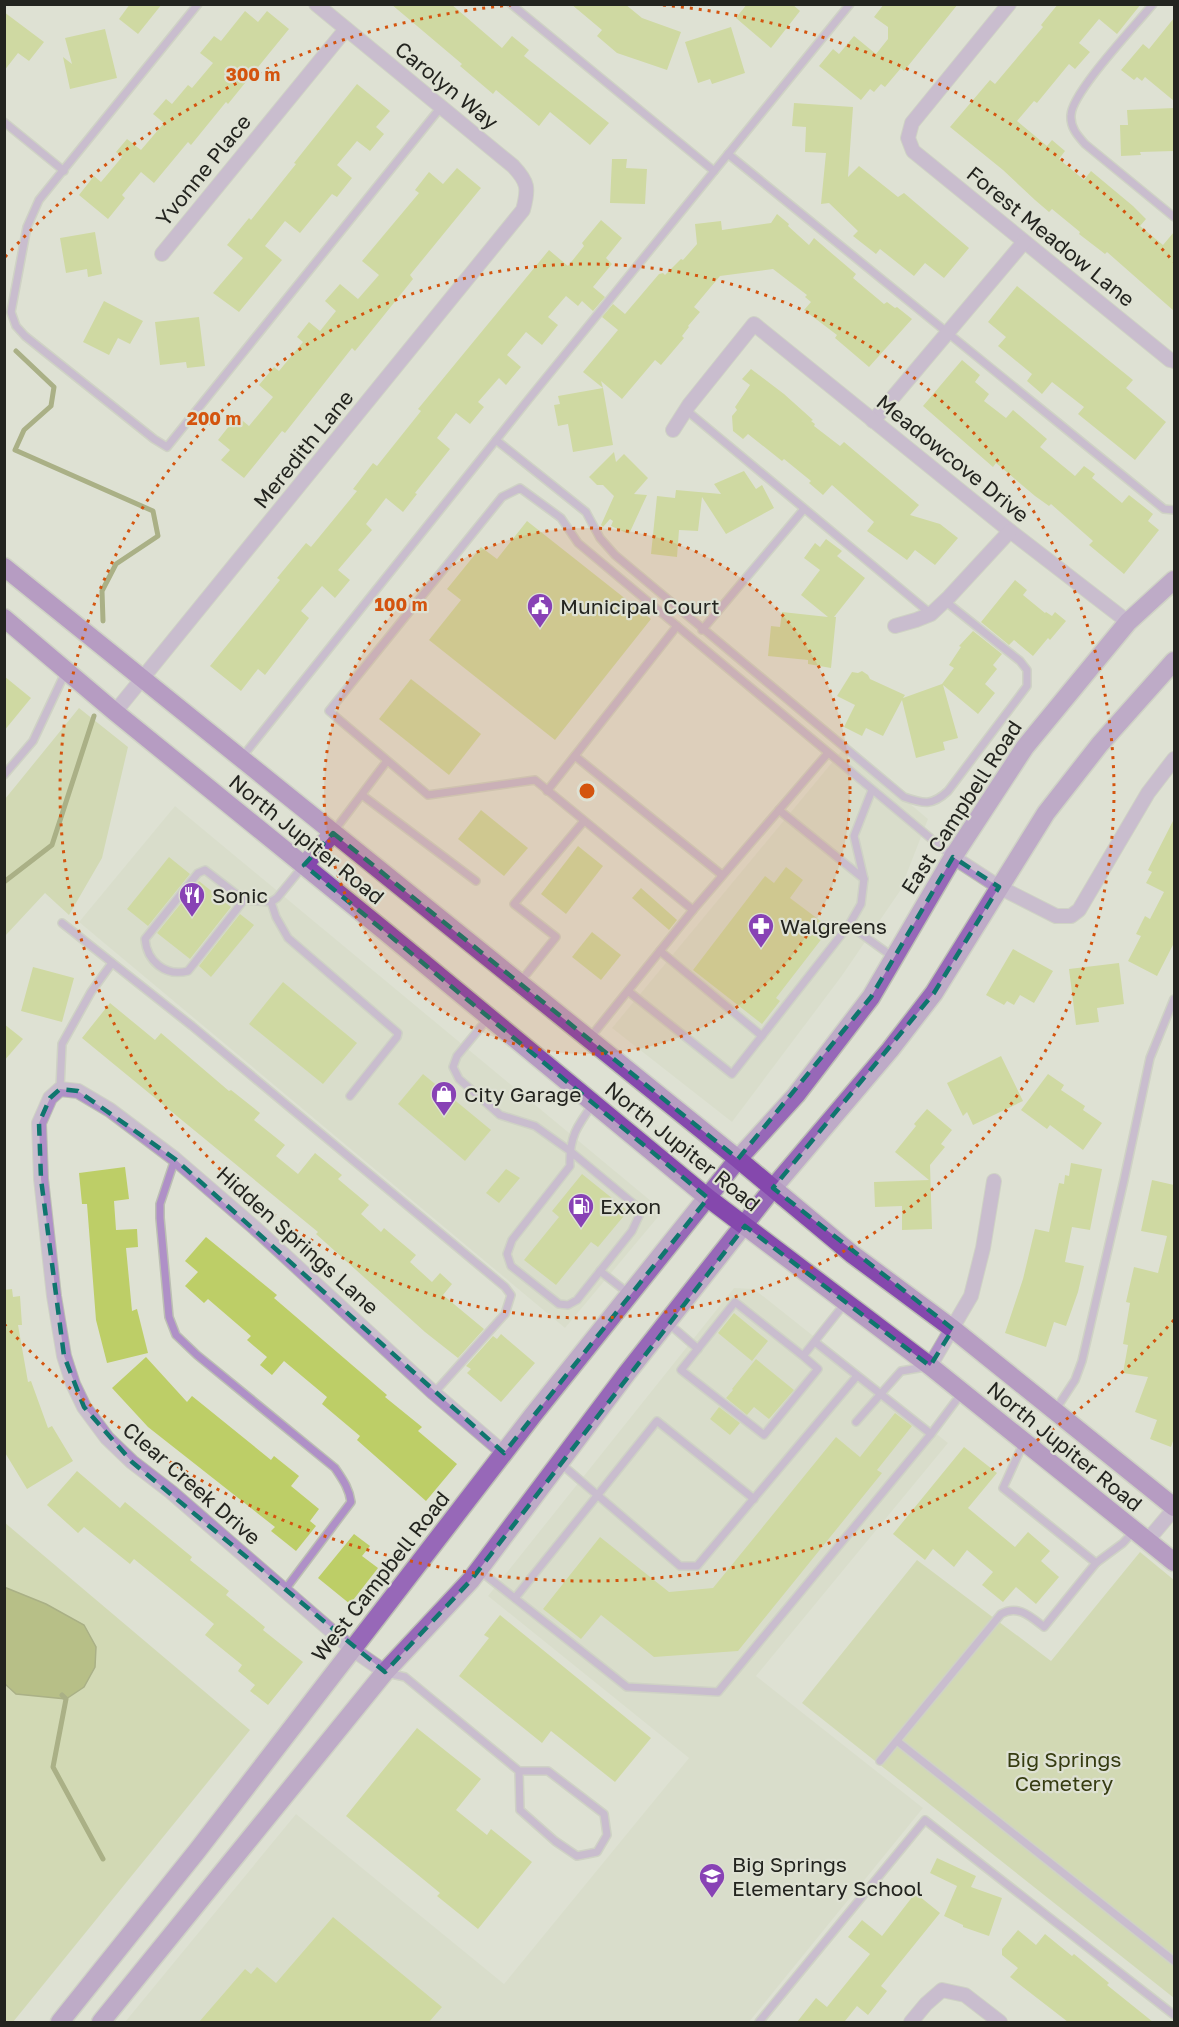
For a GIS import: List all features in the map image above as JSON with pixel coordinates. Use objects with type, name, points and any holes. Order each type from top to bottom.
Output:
[{"type":"main road","name":"North Jupiter Road","points":[[4,567],[738,1159],[852,1254],[953,1329],[1174,1508]]},
{"type":"main road","name":"East Campbell Road","points":[[738,1159],[796,1095],[871,996],[952,857],[1025,747],[1128,622],[1174,580]]},
{"type":"main road","name":"North Jupiter Road","points":[[4,618],[66,672],[708,1198],[930,1366],[1174,1562]]},
{"type":"main road","points":[[101,2022],[385,1672],[479,1569],[667,1322],[773,1188],[884,1058],[927,1001],[1046,813],[1100,744],[1174,661]]},
{"type":"main road","points":[[303,865],[333,833]]},
{"type":"main road","name":"West Campbell Road","points":[[60,2022],[196,1851],[504,1453],[738,1159]]},
{"type":"main road","points":[[196,1851],[223,1872]]},
{"type":"street","name":"Carolyn Way","points":[[316,4],[513,166],[524,178],[528,193],[523,210]]},
{"type":"street","name":"Forest Meadow Lane","points":[[1009,4],[912,123],[908,138],[912,151],[1174,361]]},
{"type":"street","name":"Yvonne Place","points":[[162,254],[346,29]]},
{"type":"street","name":"Meredith Lane","points":[[115,712],[523,210]]},
{"type":"street","points":[[873,421],[1024,242]]},
{"type":"street","name":"Meadowcove Drive","points":[[686,410],[754,324],[1010,531],[1128,622]]},
{"type":"street","points":[[673,429],[686,410]]},
{"type":"street","points":[[895,626],[931,614],[1010,531]]},
{"type":"street","points":[[952,857],[999,887],[1056,916],[1071,916],[1079,910],[1148,793],[1174,759]]},
{"type":"street","name":"Hidden Springs Lane","points":[[55,1094],[78,1091],[110,1110],[175,1159],[255,1228],[504,1453]]},
{"type":"street","name":"Clear Creek Drive","points":[[55,1094],[39,1123],[41,1179],[54,1296],[64,1356],[73,1384],[84,1407],[106,1438],[132,1462],[171,1492],[352,1649],[385,1672]]},
{"type":"street","points":[[930,1366],[971,1296],[983,1248],[994,1181]]},
{"type":"street","points":[[1141,1535],[1174,1508]]},
{"type":"street","points":[[911,2022],[942,1990],[965,1995],[1000,2022]]},
{"type":"lane","points":[[198,4],[39,201],[27,226],[11,312],[16,326],[25,336],[167,447],[441,107]]},
{"type":"lane","points":[[511,4],[714,171]]},
{"type":"lane","points":[[241,758],[850,4]]},
{"type":"lane","points":[[1153,4],[1085,86],[1071,114],[1074,131],[1084,144],[1174,217]]},
{"type":"lane","points":[[4,122],[63,171]]},
{"type":"lane","points":[[728,154],[1164,508],[1174,510]]},
{"type":"lane","points":[[686,410],[931,614]]},
{"type":"lane","points":[[496,440],[586,512],[600,538],[615,555],[702,630],[904,797],[921,803],[937,801],[948,791],[1027,686],[1028,670],[1020,661],[945,601]]},
{"type":"lane","points":[[693,910],[535,780],[428,795],[329,711],[502,497],[520,488],[561,518],[578,543],[952,857]]},
{"type":"lane","points":[[702,630],[804,509]]},
{"type":"lane","points":[[547,791],[677,626]]},
{"type":"lane","points":[[4,775],[33,741],[66,672]]},
{"type":"lane","points":[[589,1039],[722,875],[828,753]]},
{"type":"lane","points":[[575,756],[722,875]]},
{"type":"lane","points":[[333,833],[387,761]]},
{"type":"lane","points":[[628,991],[732,1074],[849,925],[861,904],[864,879],[854,836],[872,790]]},
{"type":"lane","points":[[362,795],[476,881]]},
{"type":"lane","points":[[779,810],[864,879]]},
{"type":"lane","points":[[519,984],[556,937],[514,904],[584,820]]},
{"type":"lane","points":[[244,900],[188,971],[178,974],[167,972],[155,963],[146,951],[145,939],[198,873],[205,870],[244,900],[271,902],[277,898],[303,865]]},
{"type":"lane","points":[[271,902],[276,917],[288,938],[398,1033],[350,1096]]},
{"type":"lane","points":[[62,923],[192,1026],[505,1287],[511,1295],[505,1314],[434,1392]]},
{"type":"lane","points":[[849,925],[893,957]]},
{"type":"lane","points":[[660,951],[762,1036]]},
{"type":"lane","points":[[55,1094],[62,1044],[91,992],[112,963]]},
{"type":"lane","points":[[1054,1411],[1075,1380],[1082,1362],[1150,1058],[1174,999]]},
{"type":"lane","points":[[489,1017],[457,1056],[453,1067],[459,1079],[500,1115],[535,1126],[570,1151],[635,1205],[639,1216],[632,1231],[577,1300],[568,1305],[559,1304],[511,1266],[507,1254],[512,1240],[570,1166],[570,1151],[576,1127],[593,1104]]},
{"type":"lane","points":[[175,1159],[160,1204],[160,1218],[169,1317],[176,1335],[197,1355],[335,1468],[350,1492],[351,1502],[284,1591]]},
{"type":"lane","points":[[600,1271],[630,1295]]},
{"type":"lane","points":[[735,1302],[803,1356],[819,1369],[764,1435],[681,1370],[735,1302]]},
{"type":"lane","points":[[803,1356],[846,1302]]},
{"type":"lane","points":[[667,1322],[698,1349]]},
{"type":"lane","points":[[815,1342],[931,1434]]},
{"type":"lane","points":[[856,1422],[901,1371],[930,1366]]},
{"type":"lane","points":[[560,1463],[680,1566],[697,1566],[857,1376]]},
{"type":"lane","points":[[479,1569],[627,1687],[718,1692],[963,1392]]},
{"type":"lane","points":[[515,1598],[657,1421],[754,1499]]},
{"type":"lane","points":[[1024,1442],[1004,1488],[1096,1563]]},
{"type":"lane","points":[[880,1761],[1001,1614],[1015,1610],[1026,1613],[1044,1627],[1096,1563],[1123,1544],[1141,1535]]},
{"type":"lane","points":[[385,1672],[405,1677],[519,1771],[549,1771],[604,1814],[608,1835],[597,1852],[576,1856],[520,1810],[519,1771]]},
{"type":"lane","points":[[897,1741],[1174,1961]]},
{"type":"lane","points":[[759,2022],[925,1820],[1174,2015]]},
{"type":"highlighted area","points":[[333,833],[738,1159],[871,997],[953,857],[999,887],[934,993],[773,1188],[953,1329],[930,1366],[745,1226],[471,1580],[385,1672],[132,1462],[84,1407],[64,1356],[41,1179],[39,1123],[50,1098],[60,1089],[78,1091],[175,1159],[504,1453],[708,1198],[304,865]]},
{"type":"shaded area","points":[[844,748],[928,819],[900,891],[841,977],[732,1122],[612,1028]]},
{"type":"shaded area","points":[[175,806],[663,1211],[565,1328],[79,922]]},
{"type":"shaded area","points":[[734,1288],[754,1289],[948,1443],[756,1676],[923,1808],[749,2022],[125,2022],[296,1814],[504,1984],[689,1758],[488,1596]]},
{"type":"shaded area","points":[[4,1587],[46,1604],[84,1625],[96,1647],[95,1667],[84,1687],[66,1699],[16,1694],[5,1684]]},
{"type":"green space","points":[[79,708],[128,747],[102,858],[69,915],[45,893],[5,936],[5,799]]},
{"type":"green space","points":[[4,1522],[250,1730],[13,2022],[4,2022]]},
{"type":"green space","name":"Big Springs Cemetery","points":[[1140,1552],[1174,1580],[1174,1998],[802,1703],[917,1560],[1051,1661]]},
{"type":"building","points":[[130,4],[162,4],[138,34],[119,19]]},
{"type":"building","points":[[391,4],[451,4],[502,48],[512,36],[529,50],[524,56],[609,123],[590,145],[550,112],[539,126],[496,90],[493,94],[460,66],[462,64]]},
{"type":"building","points":[[571,4],[625,4],[642,18],[681,32],[667,70],[617,53],[597,36],[602,30]]},
{"type":"building","points":[[747,4],[792,4],[800,11],[771,48],[736,18]]},
{"type":"building","points":[[884,4],[958,4],[904,71],[901,68],[885,87],[881,84],[874,92],[870,89],[861,100],[819,66],[833,49],[839,54],[854,36],[876,54],[888,39],[888,27],[874,17]]},
{"type":"building","points":[[1058,4],[1141,4],[1117,34],[1099,19],[1079,43],[1090,52],[1075,69],[1069,64],[1037,103],[1034,101],[1017,121],[1047,146],[1052,140],[1065,151],[1059,159],[1084,180],[1091,171],[1133,206],[1146,219],[1140,226],[1163,245],[1174,232],[1174,311],[1107,252],[1105,254],[1079,234],[1080,232],[1052,209],[1049,212],[1003,170],[950,127],[990,80],[995,84],[1043,27],[1041,25]]},
{"type":"building","points":[[245,11],[258,22],[267,11],[289,29],[228,104],[226,102],[191,145],[188,142],[154,183],[141,172],[122,195],[125,198],[108,219],[79,195],[94,176],[101,182],[122,157],[116,152],[127,139],[141,150],[164,123],[153,114],[166,99],[172,104],[188,85],[192,88],[213,63],[200,53],[214,36],[221,41]]},
{"type":"building","points":[[4,12],[44,42],[29,61],[18,53],[4,71]]},
{"type":"building","points":[[1174,18],[1174,101],[1145,77],[1142,81],[1137,77],[1134,80],[1121,70],[1143,44],[1149,49]]},
{"type":"building","points":[[731,27],[745,73],[712,84],[710,79],[698,83],[685,42]]},
{"type":"building","points":[[105,29],[117,78],[70,89],[63,57],[72,64],[65,38]]},
{"type":"building","points":[[357,84],[390,111],[376,127],[384,134],[370,151],[357,141],[337,165],[352,178],[337,197],[332,194],[300,233],[285,221],[265,246],[282,260],[239,312],[213,293],[243,258],[227,245],[249,218],[251,220]]},
{"type":"building","points":[[794,103],[853,107],[848,177],[859,166],[898,197],[904,193],[969,248],[944,278],[925,263],[914,276],[880,249],[876,254],[853,236],[858,231],[829,203],[821,204],[826,153],[805,152],[806,127],[792,126]]},
{"type":"building","points":[[1174,108],[1174,151],[1140,152],[1141,155],[1121,156],[1120,125],[1128,125],[1127,110]]},
{"type":"building","points":[[612,159],[627,159],[626,168],[647,169],[645,204],[610,203]]},
{"type":"building","points":[[457,168],[481,188],[410,275],[413,279],[355,351],[352,348],[285,433],[282,431],[244,478],[221,460],[230,450],[218,440],[237,416],[249,426],[273,397],[259,385],[274,367],[279,371],[303,342],[297,337],[309,322],[320,331],[336,311],[325,301],[340,284],[358,299],[379,275],[362,261],[419,193],[415,190],[429,172],[443,184]]},
{"type":"building","points":[[777,214],[809,245],[814,238],[856,274],[853,278],[884,304],[887,302],[897,307],[912,319],[869,367],[835,338],[837,335],[804,310],[811,302],[805,297],[807,295],[773,269],[720,276],[694,307],[700,312],[688,326],[682,336],[684,338],[661,365],[655,360],[622,399],[601,381],[603,388],[583,372],[618,330],[602,317],[613,304],[625,314],[659,274],[665,275],[681,259],[683,260],[697,244],[695,224],[721,221],[722,230],[771,223]]},
{"type":"building","points":[[601,220],[622,238],[606,258],[612,264],[593,287],[605,297],[593,311],[582,301],[578,306],[566,296],[548,317],[558,325],[542,345],[526,332],[507,355],[521,367],[506,385],[499,378],[478,402],[484,407],[470,424],[456,413],[437,438],[450,449],[403,512],[386,498],[366,524],[372,530],[338,570],[350,580],[335,598],[322,586],[301,611],[309,618],[265,675],[258,669],[241,691],[210,666],[280,580],[277,578],[306,543],[311,547],[357,491],[353,489],[373,463],[377,466],[421,411],[418,409],[549,250],[568,266],[584,246],[582,243]]},
{"type":"building","points":[[95,232],[102,274],[88,277],[87,269],[66,273],[60,238]]},
{"type":"building","points":[[1017,286],[1133,380],[1126,388],[1166,422],[1135,460],[1078,414],[1084,407],[1052,382],[1042,394],[1027,381],[1032,374],[998,346],[1006,337],[988,322]]},
{"type":"building","points":[[104,301],[143,321],[130,344],[118,338],[109,355],[83,342]]},
{"type":"building","points":[[199,317],[205,366],[187,368],[186,362],[160,365],[155,322]]},
{"type":"building","points":[[962,360],[980,375],[975,382],[989,394],[984,401],[1006,418],[1013,410],[1047,439],[1040,447],[1075,476],[1084,466],[1095,474],[1092,478],[1122,503],[1129,495],[1153,514],[1148,521],[1159,530],[1124,574],[1089,545],[1093,541],[1051,504],[1049,506],[1035,496],[996,463],[993,467],[923,406]]},
{"type":"building","points":[[751,369],[813,420],[811,421],[815,424],[814,426],[840,446],[844,442],[919,505],[910,515],[940,524],[958,538],[935,565],[915,550],[907,560],[867,531],[874,522],[832,485],[823,495],[809,483],[811,481],[784,459],[782,461],[748,434],[743,439],[733,431],[732,416],[737,410],[735,407],[750,385],[742,379]]},
{"type":"building","points":[[603,388],[613,445],[573,452],[568,424],[558,426],[554,405],[560,404],[558,396]]},
{"type":"building","points":[[614,452],[616,462],[624,454],[648,478],[634,494],[647,495],[629,534],[611,526],[613,521],[610,519],[603,527],[601,525],[614,496],[603,485],[597,485],[589,477]]},
{"type":"building","points":[[744,471],[756,489],[762,485],[774,508],[726,534],[702,497],[698,531],[679,530],[677,557],[651,554],[657,496],[675,498],[676,490],[721,494],[714,484]]},
{"type":"building","name":"Municipal Court","points":[[527,521],[651,619],[555,740],[429,640],[461,600],[447,589],[481,547],[497,559]]},
{"type":"building","points":[[826,539],[842,551],[837,556],[865,578],[834,617],[836,617],[831,668],[808,664],[808,660],[768,656],[771,626],[780,627],[782,612],[828,617],[801,595],[820,570],[804,558],[815,543],[820,547]]},
{"type":"building","points":[[1015,580],[1027,590],[1023,595],[1045,613],[1052,616],[1055,612],[1066,621],[1033,656],[1014,640],[1009,645],[981,622]]},
{"type":"building","points":[[973,631],[1002,654],[993,665],[997,669],[985,684],[995,693],[978,714],[943,685],[958,738],[943,742],[945,750],[916,758],[902,700],[883,736],[866,728],[862,736],[844,727],[855,705],[837,696],[852,672],[862,671],[870,679],[905,695],[903,698],[942,684],[954,668],[949,665],[961,647],[959,646]]},
{"type":"building","points":[[4,676],[31,698],[4,731]]},
{"type":"building","points":[[411,679],[481,734],[449,775],[379,719]]},
{"type":"building","points":[[481,810],[528,848],[504,876],[458,839]]},
{"type":"building","points":[[1174,819],[1174,943],[1157,976],[1128,961],[1141,936],[1136,934],[1145,916],[1150,919],[1164,892],[1146,883],[1152,872],[1148,870]]},
{"type":"building","points":[[578,846],[603,866],[566,914],[541,894]]},
{"type":"building","points":[[169,857],[190,874],[148,926],[127,909]]},
{"type":"building","name":"Walgreens","points":[[786,867],[803,880],[790,898],[830,928],[776,998],[780,1001],[762,1024],[693,970],[765,876],[774,883]]},
{"type":"building","name":"Sonic","points":[[199,881],[231,907],[190,959],[157,933]]},
{"type":"building","points":[[641,888],[677,920],[669,930],[632,898]]},
{"type":"building","points":[[240,914],[254,925],[211,977],[199,966]]},
{"type":"building","points":[[592,932],[621,955],[601,980],[572,957]]},
{"type":"building","points":[[1013,949],[1053,971],[1034,1003],[1020,995],[1014,1005],[1007,1001],[1004,1005],[986,995]]},
{"type":"building","points":[[1119,963],[1124,1004],[1097,1008],[1099,1022],[1076,1025],[1069,969]]},
{"type":"building","points":[[33,967],[74,978],[62,1022],[21,1011]]},
{"type":"building","points":[[283,982],[357,1043],[323,1084],[249,1024]]},
{"type":"building","points":[[110,1003],[155,1040],[161,1033],[229,1091],[231,1090],[260,1113],[254,1120],[285,1145],[276,1156],[298,1174],[315,1153],[342,1175],[338,1179],[369,1205],[361,1214],[381,1232],[384,1228],[416,1255],[410,1262],[432,1282],[440,1273],[452,1284],[443,1295],[484,1329],[458,1358],[425,1332],[316,1234],[318,1232],[82,1038]]},
{"type":"building","points":[[4,1024],[23,1039],[4,1061]]},
{"type":"building","points":[[1001,1056],[1023,1101],[973,1125],[967,1112],[963,1116],[947,1083]]},
{"type":"building","name":"City Garage","points":[[423,1074],[491,1130],[465,1161],[398,1104]]},
{"type":"building","points":[[1048,1074],[1064,1085],[1061,1090],[1085,1106],[1083,1110],[1102,1123],[1083,1150],[1050,1125],[1047,1129],[1021,1110]]},
{"type":"building","points":[[927,1109],[952,1130],[941,1144],[945,1147],[930,1165],[932,1229],[902,1230],[902,1206],[875,1207],[874,1182],[929,1180],[895,1152]]},
{"type":"building","points":[[1071,1163],[1102,1169],[1090,1230],[1072,1227],[1065,1262],[1084,1266],[1078,1292],[1066,1326],[1054,1322],[1046,1347],[1005,1333],[1023,1279],[1035,1229],[1049,1232],[1059,1183],[1064,1184],[1065,1175],[1069,1176]]},
{"type":"building","points":[[125,1167],[129,1199],[114,1201],[116,1230],[137,1229],[138,1247],[126,1248],[132,1311],[137,1309],[148,1353],[107,1363],[96,1320],[87,1204],[82,1204],[79,1173]]},
{"type":"building","points":[[506,1169],[520,1178],[499,1203],[486,1193]]},
{"type":"building","name":"Exxon","points":[[582,1174],[628,1211],[598,1247],[591,1242],[556,1285],[524,1260],[559,1217],[552,1211]]},
{"type":"building","points":[[1152,1180],[1174,1185],[1174,1438],[1171,1447],[1150,1439],[1157,1420],[1135,1412],[1148,1377],[1123,1373],[1128,1345],[1123,1344],[1130,1303],[1126,1302],[1134,1267],[1158,1273],[1167,1236],[1141,1231]]},
{"type":"building","points":[[206,1237],[277,1295],[274,1298],[387,1395],[385,1397],[422,1427],[418,1431],[457,1464],[426,1501],[357,1440],[360,1436],[322,1404],[327,1397],[284,1361],[272,1375],[260,1365],[267,1357],[247,1340],[251,1336],[208,1299],[204,1303],[185,1286],[198,1272],[185,1261]]},
{"type":"building","points":[[12,1289],[13,1297],[20,1296],[22,1325],[18,1325],[28,1382],[31,1381],[48,1428],[52,1426],[73,1461],[27,1489],[4,1451],[4,1290]]},
{"type":"building","points":[[734,1313],[768,1341],[752,1361],[718,1333]]},
{"type":"building","points":[[501,1334],[535,1363],[501,1402],[467,1373],[471,1369],[466,1366],[493,1336],[497,1339]]},
{"type":"building","points":[[146,1357],[187,1402],[192,1396],[271,1460],[274,1456],[299,1476],[291,1486],[319,1509],[310,1521],[316,1526],[296,1551],[271,1531],[275,1527],[148,1427],[112,1388]]},
{"type":"building","points":[[756,1359],[794,1390],[769,1419],[754,1407],[747,1415],[726,1398]]},
{"type":"building","points":[[719,1407],[740,1423],[730,1435],[710,1419]]},
{"type":"building","points":[[895,1413],[912,1426],[877,1470],[882,1473],[738,1651],[654,1657],[601,1615],[581,1639],[543,1609],[600,1537],[669,1592],[713,1588],[836,1437],[860,1457]]},
{"type":"building","points":[[964,1447],[997,1473],[968,1508],[1015,1547],[1028,1532],[1050,1551],[1041,1561],[1059,1577],[1036,1604],[1016,1587],[1003,1602],[982,1585],[993,1572],[967,1550],[954,1567],[933,1549],[925,1560],[893,1534]]},
{"type":"building","points":[[77,1471],[120,1508],[125,1502],[192,1557],[190,1560],[229,1591],[226,1595],[265,1627],[263,1630],[303,1662],[268,1705],[250,1691],[255,1685],[238,1671],[242,1665],[205,1635],[214,1624],[134,1559],[130,1564],[84,1527],[78,1533],[47,1505]]},
{"type":"building","points":[[354,1534],[370,1546],[362,1556],[378,1568],[350,1604],[318,1578]]},
{"type":"building","points":[[500,1615],[651,1738],[615,1782],[551,1731],[542,1743],[459,1676],[489,1638],[484,1635]]},
{"type":"building","points":[[417,1728],[481,1779],[456,1810],[487,1835],[491,1829],[532,1862],[478,1929],[437,1896],[440,1893],[346,1816]]},
{"type":"building","points":[[937,1858],[976,1876],[971,1887],[1002,1898],[989,1936],[963,1927],[944,1916],[957,1886],[930,1873]]},
{"type":"building","points":[[913,1896],[919,1896],[940,1913],[881,1986],[887,1991],[868,2015],[857,2006],[845,2021],[847,2022],[797,2022],[816,1998],[827,2007],[870,1954],[848,1937],[862,1920],[882,1936]]},
{"type":"building","points":[[333,1917],[442,2007],[429,2022],[199,2022],[245,1969],[251,1974],[257,1967],[276,1983]]},
{"type":"building","points":[[1018,1930],[1036,1945],[1045,1934],[1072,1956],[1074,1954],[1109,1983],[1107,1985],[1153,2022],[1068,2022],[1010,1977],[1018,1968],[1002,1955],[1002,1949]]},
{"type":"waterway","points":[[16,351],[54,387],[51,406],[24,430],[15,450],[153,511],[158,536],[116,564],[102,591],[103,621]]},
{"type":"waterway","points":[[4,882],[52,845],[94,716]]},
{"type":"waterway","points":[[62,1695],[66,1699],[53,1767],[103,1859]]},
{"type":"place","name":"Municipal Court","points":[[540,629]]},
{"type":"place","name":"Sonic","points":[[192,918]]},
{"type":"place","name":"Walgreens","points":[[761,949]]},
{"type":"place","name":"City Garage","points":[[444,1117]]},
{"type":"place","name":"Exxon","points":[[581,1229]]},
{"type":"place","name":"Big Springs Elementary School","points":[[712,1899]]}]
